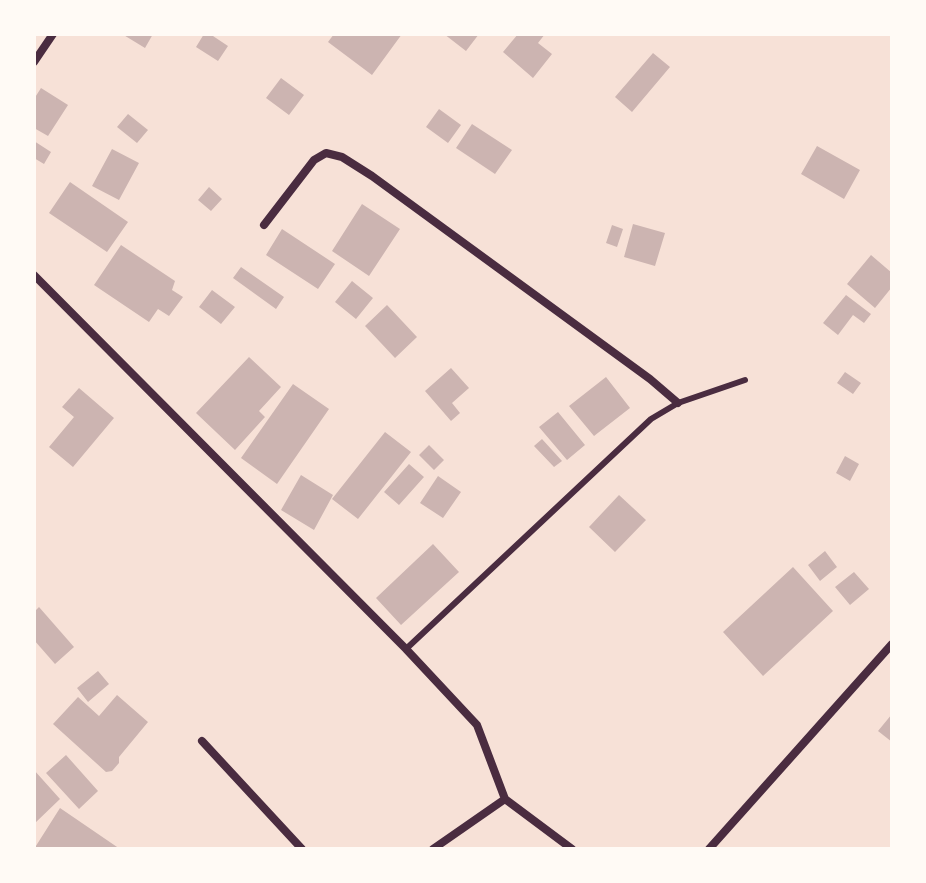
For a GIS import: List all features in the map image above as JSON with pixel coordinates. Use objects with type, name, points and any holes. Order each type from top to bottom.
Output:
[{"type":"street","points":[[34,62],[53,34]]},
{"type":"street","points":[[264,225],[314,160],[326,153],[342,157],[637,370],[678,403]]},
{"type":"street","points":[[34,275],[406,649],[477,725],[505,799],[572,849]]},
{"type":"street","points":[[709,849],[892,644]]},
{"type":"street","points":[[202,741],[302,849]]},
{"type":"street","points":[[433,849],[505,799]]},
{"type":"lane","points":[[406,649],[651,419],[678,403],[745,380]]},
{"type":"building","points":[[122,34],[153,34],[145,48]]},
{"type":"building","points":[[204,34],[210,34],[228,46],[218,61],[196,47]]},
{"type":"building","points":[[334,34],[402,34],[372,75],[328,42]]},
{"type":"building","points":[[444,34],[479,34],[466,51]]},
{"type":"building","points":[[518,34],[545,34],[538,43],[552,54],[533,78],[503,52]]},
{"type":"building","points":[[653,53],[670,67],[632,112],[615,97]]},
{"type":"building","points":[[281,78],[304,95],[289,115],[266,98]]},
{"type":"building","points":[[41,88],[68,105],[48,136],[34,128],[34,99]]},
{"type":"building","points":[[439,109],[461,125],[448,143],[426,127]]},
{"type":"building","points":[[128,114],[148,130],[137,143],[117,127]]},
{"type":"building","points":[[472,124],[512,150],[495,174],[456,148]]},
{"type":"building","points":[[34,141],[51,152],[44,164],[34,158]]},
{"type":"building","points":[[817,146],[860,170],[844,199],[801,174]]},
{"type":"building","points":[[112,149],[139,163],[119,200],[92,186]]},
{"type":"building","points":[[70,182],[128,222],[107,252],[49,213]]},
{"type":"building","points":[[209,187],[222,199],[211,211],[198,200]]},
{"type":"building","points":[[362,204],[400,229],[369,276],[332,251]]},
{"type":"building","points":[[633,224],[665,233],[655,266],[624,257]]},
{"type":"building","points":[[612,225],[623,229],[617,247],[606,243]]},
{"type":"building","points":[[282,229],[335,264],[318,289],[266,255]]},
{"type":"building","points":[[121,245],[175,281],[172,290],[183,297],[169,316],[158,309],[149,322],[94,285]]},
{"type":"building","points":[[871,255],[892,273],[892,287],[875,308],[847,284]]},
{"type":"building","points":[[241,267],[284,297],[276,309],[233,278]]},
{"type":"building","points":[[352,281],[373,298],[356,319],[335,302]]},
{"type":"building","points":[[212,290],[235,307],[221,324],[199,307]]},
{"type":"building","points":[[846,295],[871,314],[864,323],[853,315],[838,335],[823,323]]},
{"type":"building","points":[[387,305],[417,337],[395,358],[365,326]]},
{"type":"building","points":[[249,357],[281,387],[259,411],[265,417],[235,450],[196,413]]},
{"type":"building","points":[[451,368],[469,388],[452,403],[460,413],[451,421],[425,391]]},
{"type":"building","points":[[845,372],[861,383],[853,394],[837,383]]},
{"type":"building","points":[[606,377],[630,408],[594,436],[569,406]]},
{"type":"building","points":[[293,384],[329,409],[277,484],[241,458]]},
{"type":"building","points":[[79,388],[114,418],[73,467],[49,447],[74,417],[62,407]]},
{"type":"building","points":[[558,412],[585,445],[567,460],[539,427]]},
{"type":"building","points":[[385,432],[411,452],[358,519],[332,499]]},
{"type":"building","points":[[542,439],[562,461],[554,467],[534,446]]},
{"type":"building","points":[[429,445],[444,460],[434,470],[419,455]]},
{"type":"building","points":[[845,456],[859,464],[850,481],[836,473]]},
{"type":"building","points":[[409,464],[424,477],[399,505],[384,492]]},
{"type":"building","points":[[301,475],[333,495],[314,530],[281,510]]},
{"type":"building","points":[[438,476],[461,492],[443,518],[420,503]]},
{"type":"building","points":[[619,495],[646,520],[615,552],[589,527]]},
{"type":"building","points":[[433,544],[459,572],[401,625],[376,598]]},
{"type":"building","points":[[825,551],[837,567],[820,581],[808,565]]},
{"type":"building","points":[[793,567],[833,611],[763,676],[723,632]]},
{"type":"building","points":[[854,572],[869,589],[850,605],[835,587]]},
{"type":"building","points":[[39,607],[74,647],[55,664],[34,640],[34,612]]},
{"type":"building","points":[[98,671],[109,684],[88,702],[77,688]]},
{"type":"building","points":[[117,695],[148,722],[119,757],[119,763],[112,771],[106,772],[53,724],[78,697],[99,716]]},
{"type":"building","points":[[892,714],[892,742],[878,731]]},
{"type":"building","points":[[66,755],[98,791],[79,809],[46,773]]},
{"type":"building","points":[[34,770],[60,799],[34,824]]},
{"type":"building","points":[[60,808],[120,849],[34,849]]}]
